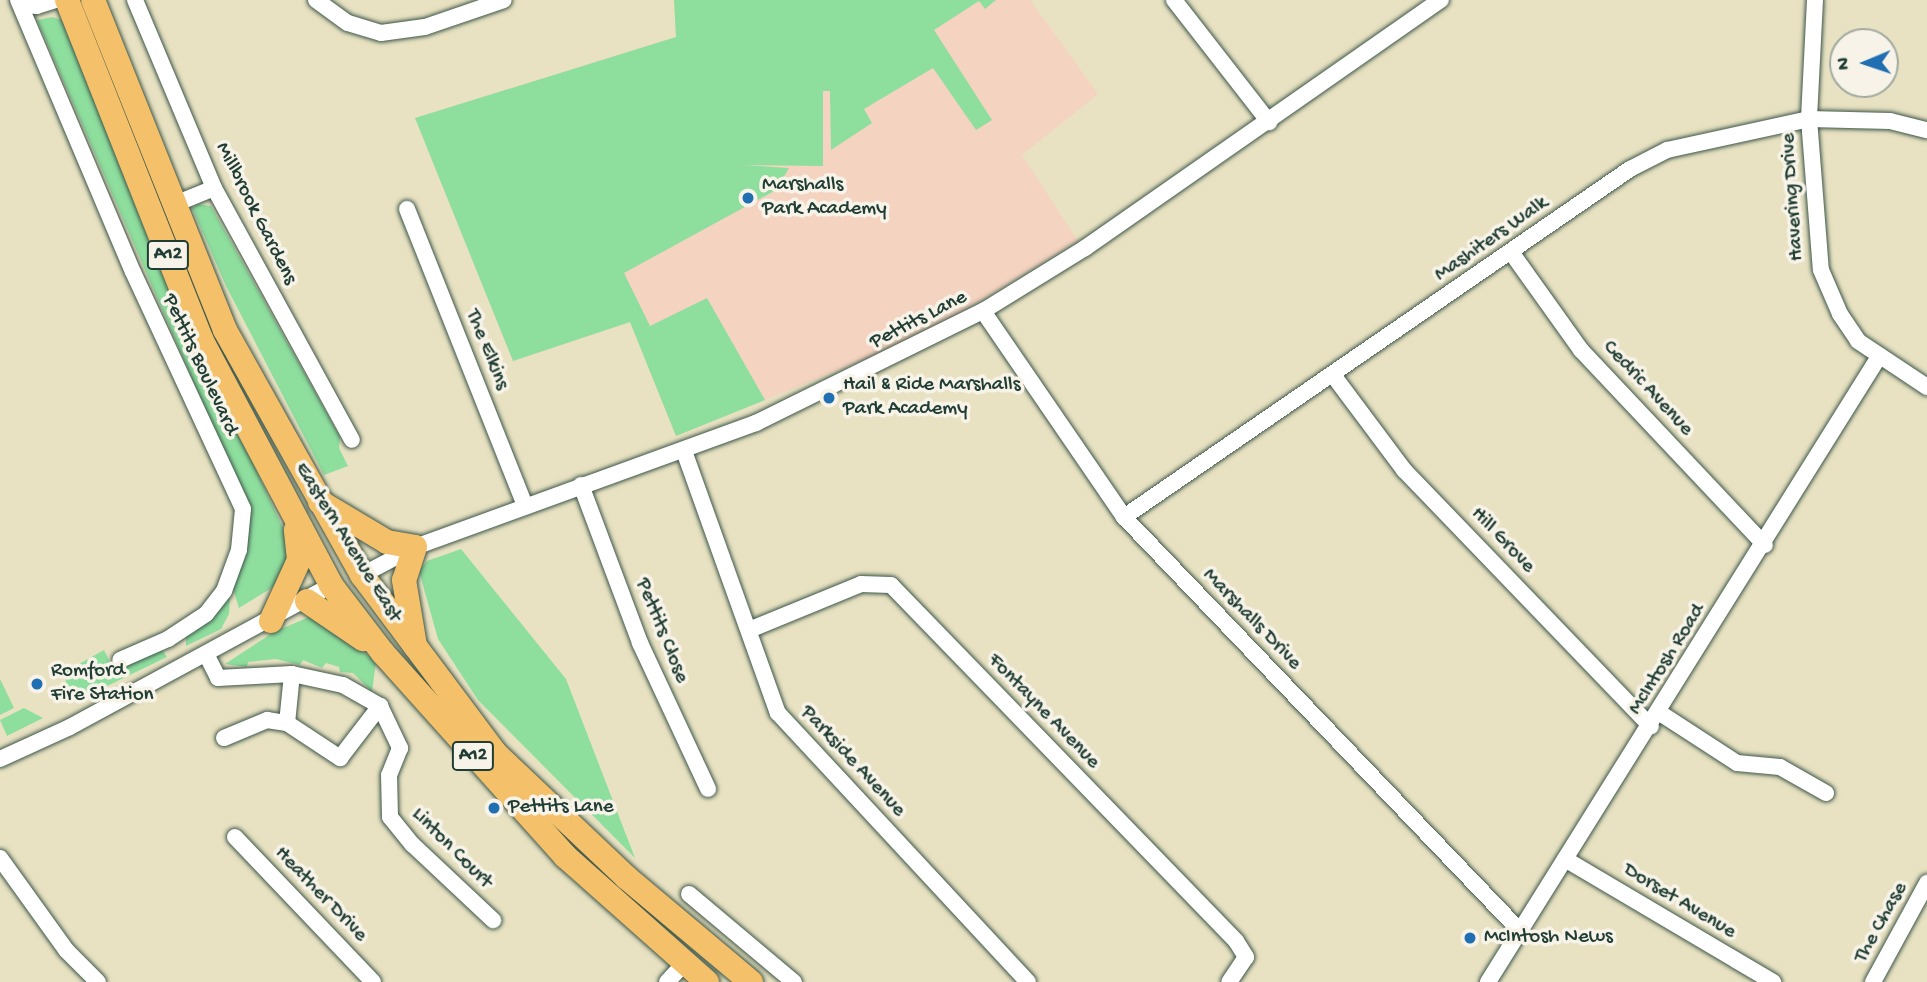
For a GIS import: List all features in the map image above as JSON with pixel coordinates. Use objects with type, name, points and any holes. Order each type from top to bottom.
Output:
[{"type":"highway","name":"Eastern Avenue East","points":[[67,0],[201,339],[331,585],[383,653],[565,856],[707,982]]},
{"type":"highway","name":"Eastern Avenue East","points":[[93,0],[225,330],[317,500],[362,575],[415,651],[496,754],[627,878],[751,982]]},
{"type":"highway","points":[[317,500],[387,542],[415,547],[404,580],[415,651]]},
{"type":"highway","points":[[271,621],[286,596],[300,554],[287,502]]},
{"type":"highway","points":[[331,585],[362,575]]},
{"type":"highway","points":[[307,601],[383,653]]},
{"type":"street","points":[[20,2],[37,6],[55,0]]},
{"type":"street","name":"Millbrook Gardens","points":[[135,0],[214,188],[352,440]]},
{"type":"street","points":[[316,0],[348,23],[381,33],[425,27],[504,0]]},
{"type":"street","points":[[1174,0],[1269,122]]},
{"type":"street","name":"Pettits Lane","points":[[362,575],[415,547],[581,485],[684,451],[820,394],[984,311],[1269,122],[1440,0]]},
{"type":"street","name":"Havering Drive","points":[[1815,0],[1809,119],[1821,270],[1840,314],[1858,341],[1878,358],[1927,387]]},
{"type":"street","name":"Pettits Boulevard","points":[[20,2],[133,272],[243,509],[239,550],[224,591],[206,614],[167,639],[120,660]]},
{"type":"street","name":"Mashiters Walk","points":[[1124,517],[1630,169],[1667,150],[1809,119],[1889,121],[1927,130]]},
{"type":"street","points":[[175,204],[214,188]]},
{"type":"street","name":"The Elkins","points":[[407,209],[526,506]]},
{"type":"street","name":"Cedric Avenue","points":[[1511,252],[1581,350],[1765,545]]},
{"type":"street","name":"Marshalls Drive","points":[[984,311],[1124,517],[1520,931]]},
{"type":"street","name":"McIntosh Road","points":[[1488,982],[1564,859],[1656,720],[1878,358]]},
{"type":"street","name":"Hill Grove","points":[[1334,375],[1404,470],[1656,720],[1737,763],[1780,766],[1826,793]]},
{"type":"street","name":"Parkside Avenue","points":[[684,451],[778,713],[1028,982]]},
{"type":"street","name":"Pettits Close","points":[[581,485],[640,643],[708,789]]},
{"type":"street","name":"Fontayne Avenue","points":[[749,630],[861,584],[891,585],[1236,941],[1246,957],[1229,982]]},
{"type":"street","points":[[1,755],[271,621],[331,585]]},
{"type":"street","points":[[167,639],[184,665]]},
{"type":"street","points":[[206,654],[218,678],[292,674],[343,685],[380,706],[340,758],[287,723],[267,720],[224,738]]},
{"type":"street","points":[[287,723],[292,674]]},
{"type":"street","name":"Linton Court","points":[[380,706],[400,748],[388,775],[390,817],[413,845],[493,920]]},
{"type":"street","name":"Heather Drive","points":[[235,836],[373,982]]},
{"type":"street","points":[[0,858],[66,950],[98,982]]},
{"type":"street","name":"Dorset Avenue","points":[[1564,859],[1773,982]]},
{"type":"street","name":"The Chase","points":[[1873,982],[1927,883]]},
{"type":"street","points":[[689,894],[794,982]]},
{"type":"street","points":[[703,942],[720,922]]},
{"type":"street","points":[[667,982],[684,963]]},
{"type":"shaded area","name":"Marshalls Park Academy","points":[[674,0],[1030,0],[1098,94],[1022,155],[1078,241],[923,336],[676,436],[630,322],[513,361],[415,118],[676,37]]},
{"type":"green space","points":[[674,0],[996,0],[985,9],[979,1],[934,30],[992,120],[976,130],[933,68],[864,109],[872,123],[831,150],[830,91],[823,91],[823,166],[743,165],[789,168],[776,190],[624,273],[650,326],[707,298],[765,400],[676,436],[630,322],[513,361],[415,118],[676,37]]},
{"type":"green space","points":[[52,17],[62,20],[164,273],[285,532],[288,554],[275,586],[239,608],[233,589],[248,544],[248,508],[37,20]]},
{"type":"green space","points":[[198,204],[211,206],[340,437],[339,448],[348,466],[324,475],[226,286],[192,208]]},
{"type":"green space","points":[[461,549],[566,679],[635,858],[478,700],[438,639],[419,571],[427,561]]},
{"type":"green space","points":[[230,594],[229,614],[221,629],[186,646],[186,632]]},
{"type":"green space","points":[[309,617],[331,625],[376,662],[372,692],[353,673],[340,672],[339,667],[326,663],[322,668],[303,660],[300,665],[276,659],[248,662],[247,667],[225,664],[274,632]]},
{"type":"green space","points":[[161,648],[167,657],[74,702],[61,669],[69,664],[72,668],[104,650],[115,672]]},
{"type":"green space","points":[[0,679],[14,708],[0,715]]},
{"type":"green space","points":[[24,708],[43,718],[7,736],[0,720]]},
{"type":"place","name":"Marshalls Park Academy","points":[[748,198]]},
{"type":"place","name":"Hail & Ride Marshalls Park Academy","points":[[829,398]]},
{"type":"place","name":"Romford Fire Station","points":[[37,684]]},
{"type":"place","name":"Pettits Lane","points":[[494,808]]},
{"type":"place","name":"McIntosh News","points":[[1470,938]]}]
